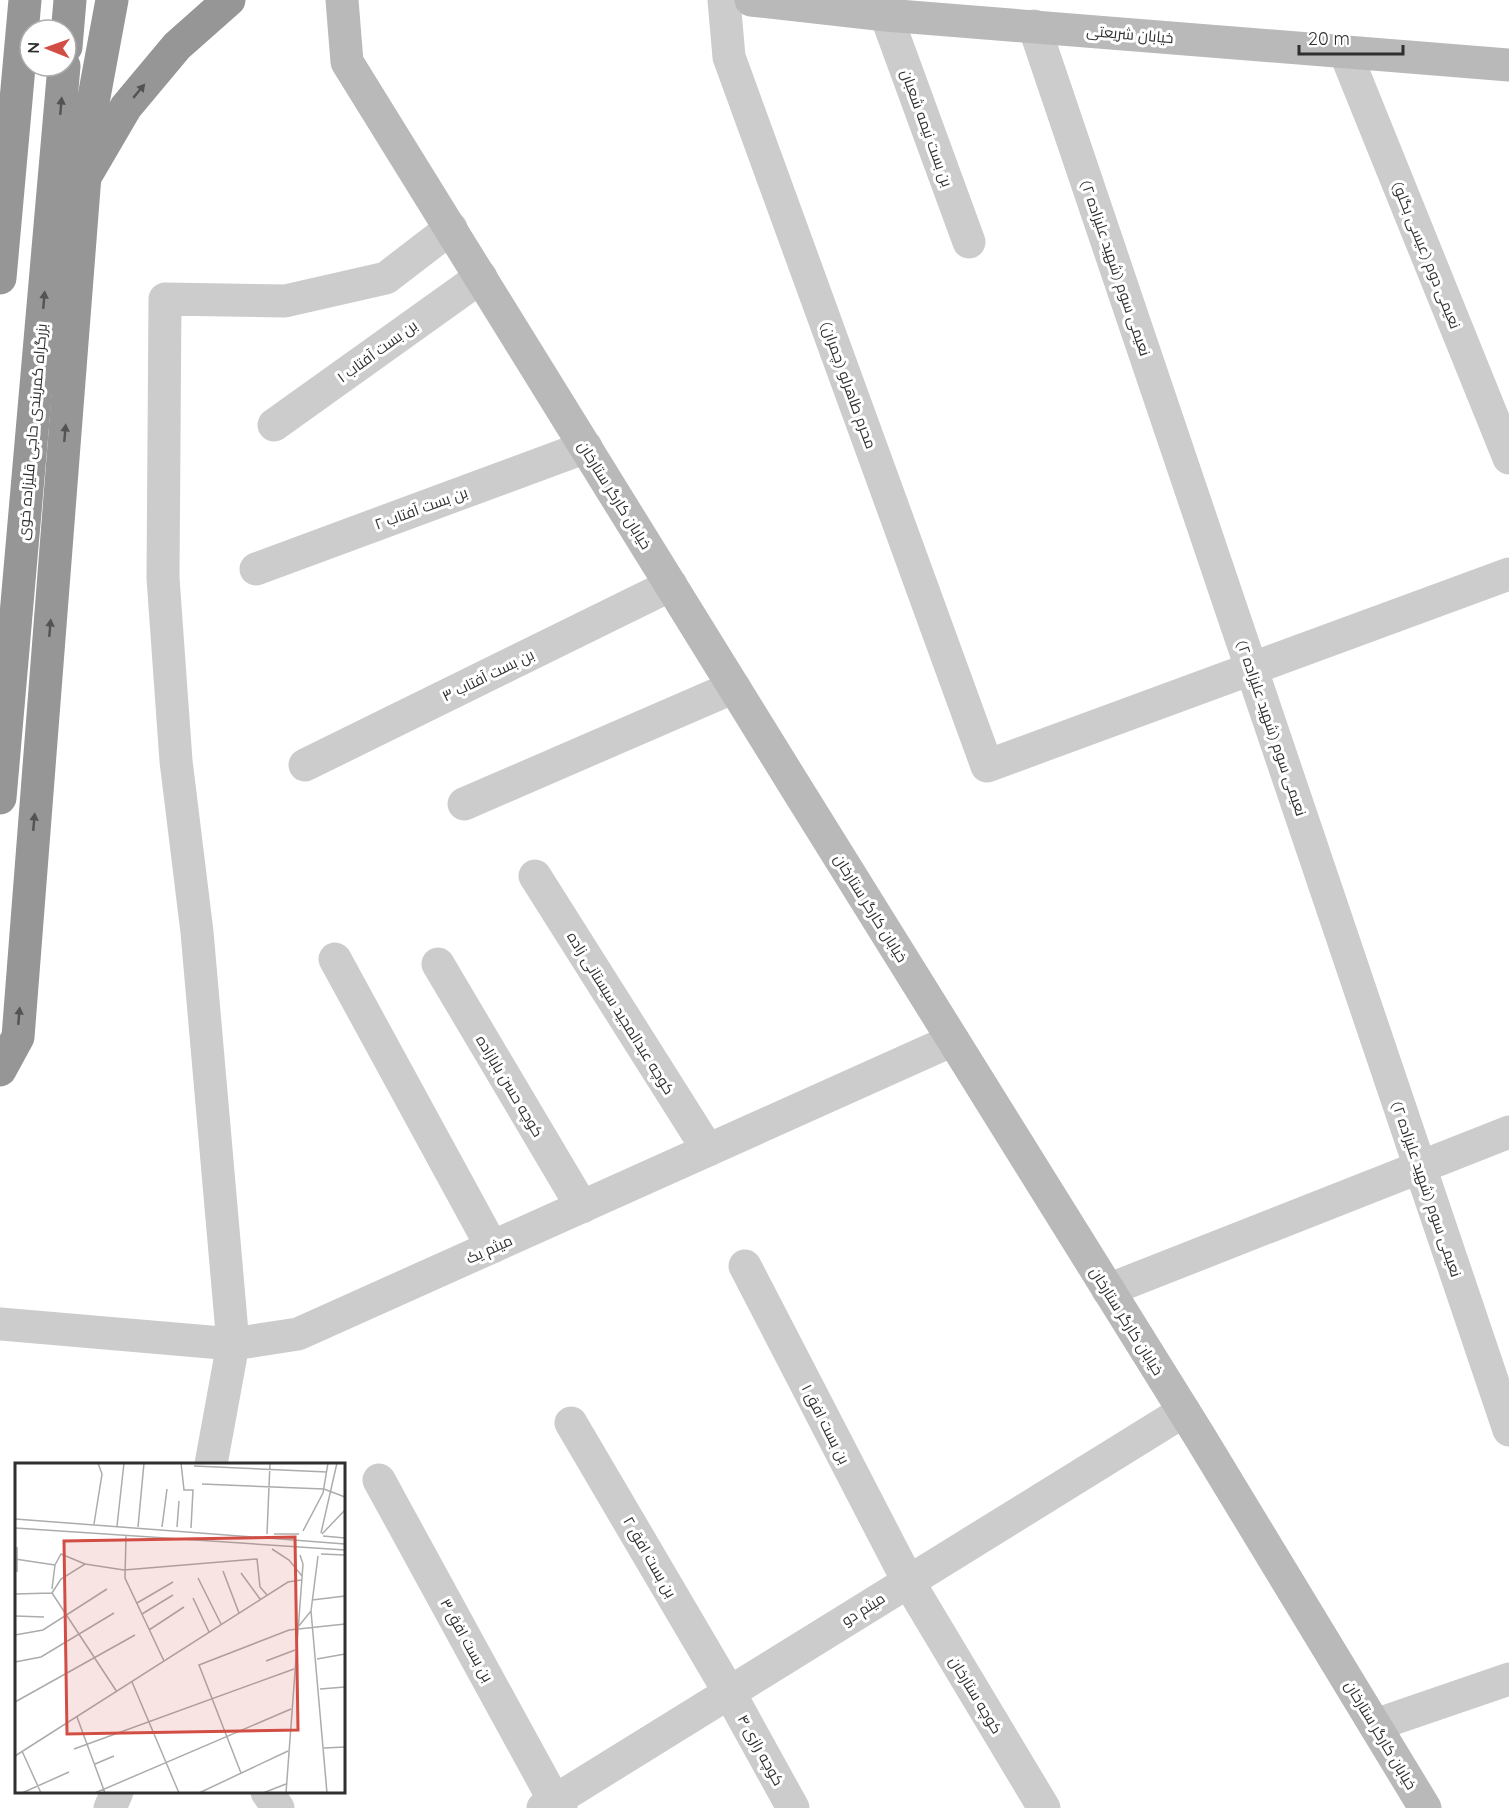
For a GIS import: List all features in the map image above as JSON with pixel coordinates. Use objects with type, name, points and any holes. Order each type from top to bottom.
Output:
[{"type":"highway","points":[[0,278],[26,0]]},
{"type":"highway","points":[[68,18],[70,0]]},
{"type":"highway","points":[[0,1071],[18,1037],[89,124],[112,0]]},
{"type":"highway","points":[[85,176],[126,107],[177,46],[229,0]]},
{"type":"highway","name":"بزرگراه کمربندی حاجی قلیزاده خوی","points":[[0,798],[63,78]]},
{"type":"street","name":"خیابان کارگر ستارخان","points":[[342,0],[347,62],[1184,1411],[1425,1808]]},
{"type":"street","name":"محرم طاهرلو (چمران)","points":[[724,0],[729,57],[987,766],[1252,669]]},
{"type":"street","name":"خیابان شریعتی","points":[[751,0],[886,15],[1509,65]]},
{"type":"street","name":"بن بست نیمه شعبان","points":[[886,15],[969,242]]},
{"type":"street","name":"نعیمی سوم (شهید علیزاده ۲)","points":[[1034,26],[1509,1430]]},
{"type":"street","name":"نعیمی دوم (عیسی بگلو)","points":[[1345,52],[1509,458]]},
{"type":"street","points":[[211,1463],[232,1344],[197,932],[176,761],[163,578],[165,299],[285,301],[386,278],[450,228]]},
{"type":"street","name":"بن بست آفتاب ۱","points":[[274,425],[481,277]]},
{"type":"street","name":"بن بست آفتاب ۲","points":[[256,569],[586,447]]},
{"type":"street","points":[[1252,669],[1509,574]]},
{"type":"street","name":"بن بست آفتاب ۳","points":[[305,765],[671,585]]},
{"type":"street","points":[[464,804],[734,687]]},
{"type":"street","name":"کوچه عبدالمجید سیستانی زاده","points":[[535,876],[708,1150]]},
{"type":"street","points":[[335,959],[492,1247]]},
{"type":"street","name":"کوچه حسن بابازاده","points":[[438,964],[582,1207]]},
{"type":"street","name":"میثم یک","points":[[0,1324],[232,1344],[298,1334],[953,1040]]},
{"type":"street","points":[[1108,1290],[1509,1131]]},
{"type":"street","name":"بن بست افق ۱","points":[[745,1266],[908,1581]]},
{"type":"street","name":"میثم دو","points":[[553,1805],[729,1692],[1184,1411]]},
{"type":"street","name":"بن بست افق ۲","points":[[571,1423],[729,1692]]},
{"type":"street","name":"بن بست افق ۳","points":[[379,1480],[553,1805]]},
{"type":"street","name":"کوچه ستارخان","points":[[908,1581],[1044,1808]]},
{"type":"street","points":[[1375,1725],[1509,1679]]},
{"type":"street","name":"کوچه رازی ۴","points":[[729,1692],[793,1808]]},
{"type":"street","points":[[110,1808],[116,1793]]},
{"type":"street","points":[[268,1793],[278,1808]]}]
